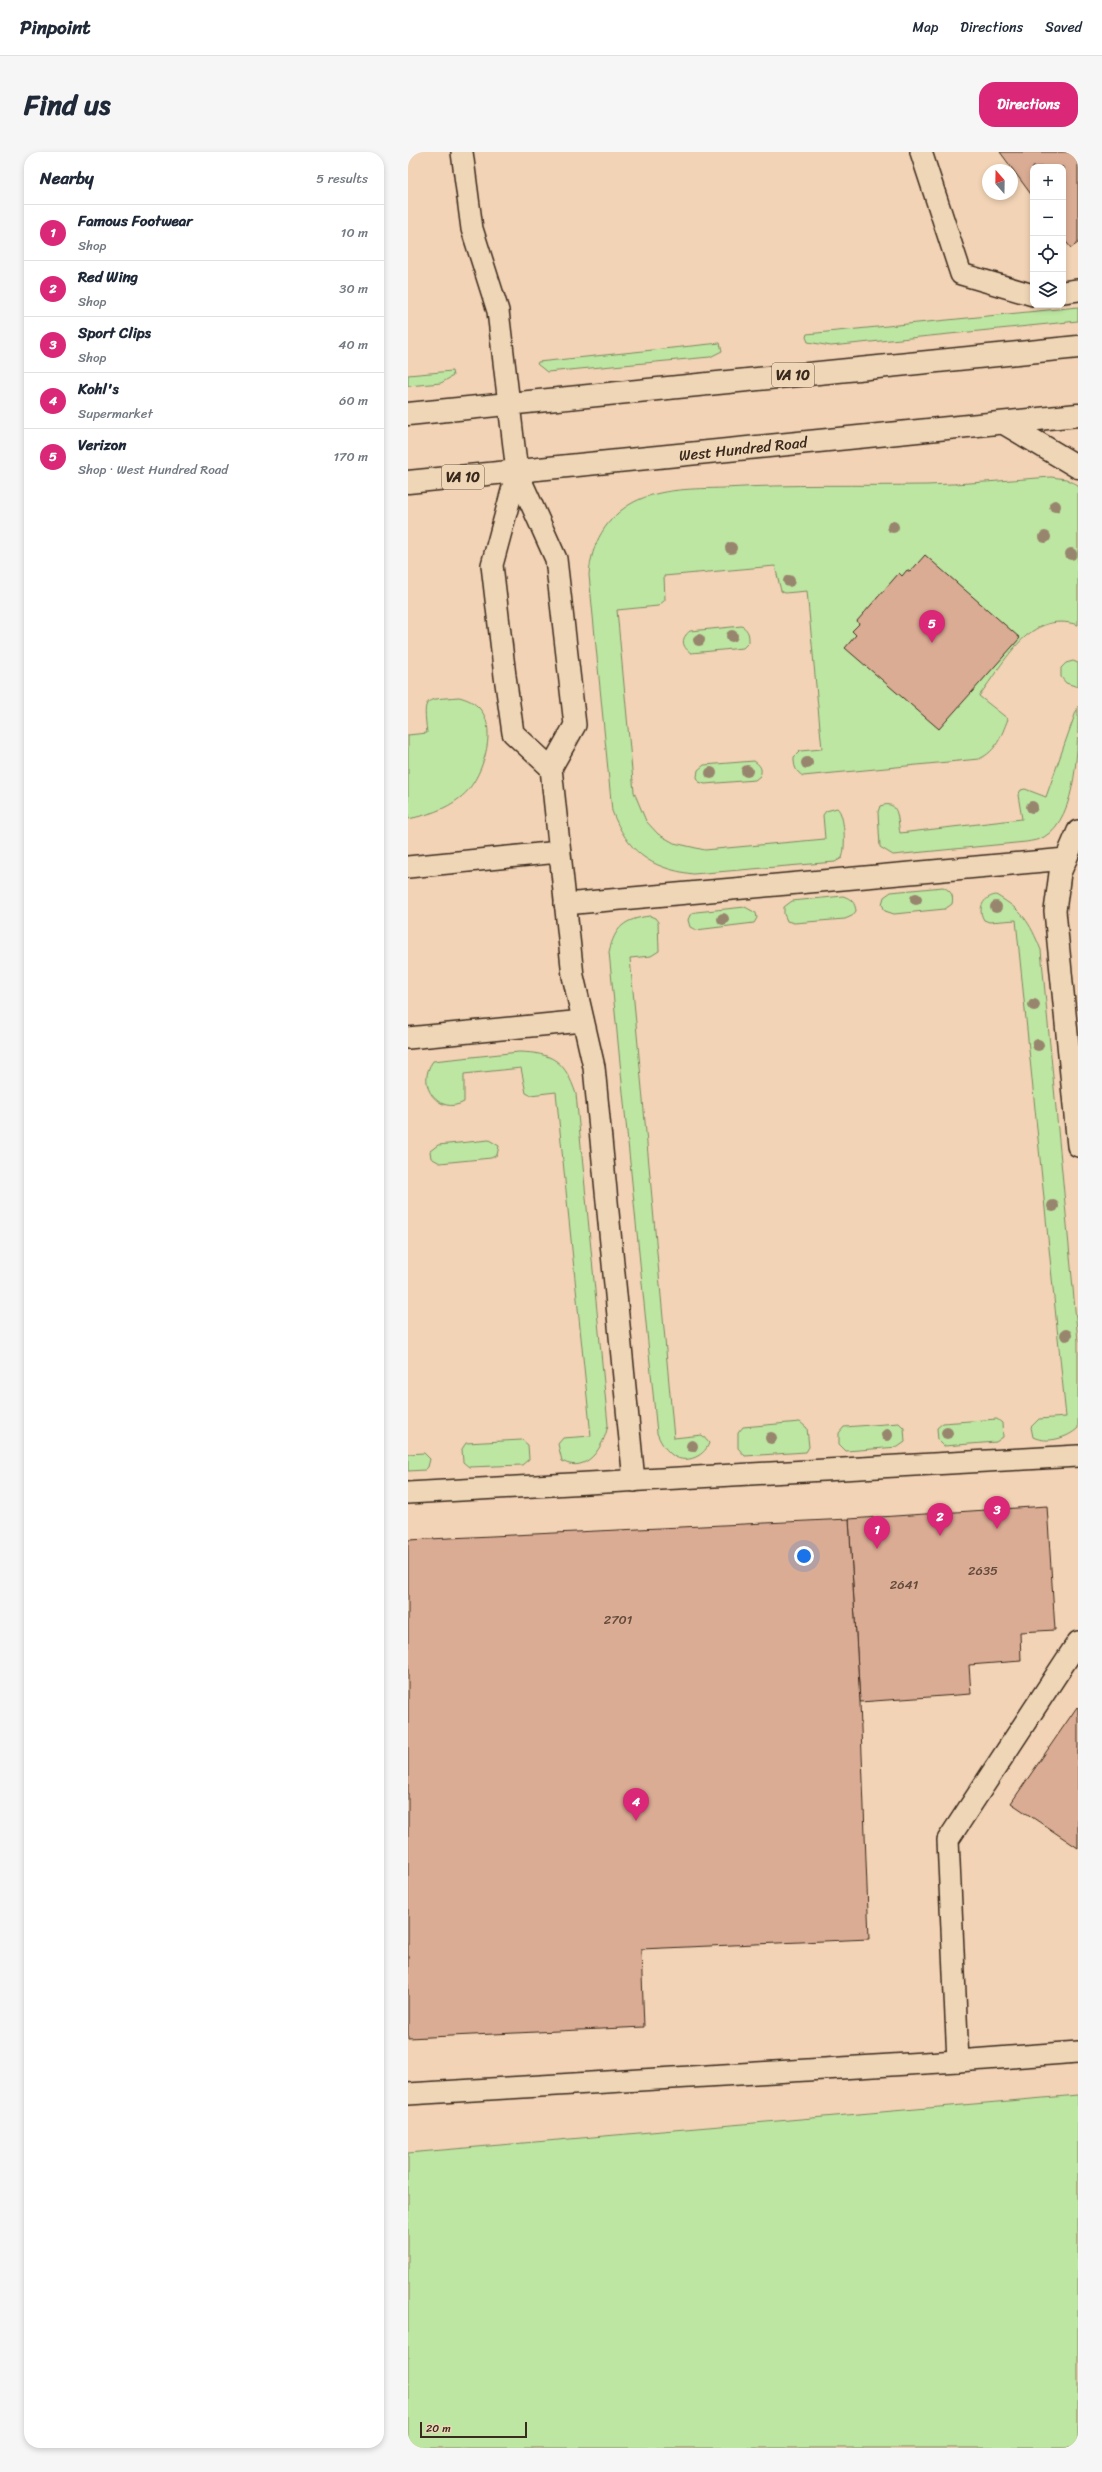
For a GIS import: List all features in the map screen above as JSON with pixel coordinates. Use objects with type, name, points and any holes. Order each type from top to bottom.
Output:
[{"type":"main road","name":"VA 10","points":[[408,414],[1078,347]]},
{"type":"main road","name":"West Hundred Road","points":[[408,482],[1078,415]]},
{"type":"main road","points":[[1004,423],[1078,467]]},
{"type":"lane","points":[[462,152],[472,228],[498,311],[517,472],[556,559],[575,725],[551,768],[573,976],[594,1068],[634,1481]]},
{"type":"lane","points":[[920,152],[961,274],[1030,294]]},
{"type":"lane","points":[[1066,292],[1078,290]]},
{"type":"lane","points":[[517,472],[492,565],[513,733],[551,768]]},
{"type":"lane","points":[[1078,831],[1060,873],[1055,911],[1078,1146]]},
{"type":"lane","points":[[408,867],[559,852]]},
{"type":"lane","points":[[565,904],[1066,859]]},
{"type":"lane","points":[[408,1038],[583,1021]]},
{"type":"lane","points":[[408,1493],[1078,1456]]},
{"type":"lane","points":[[958,2061],[948,1840],[1078,1642]]},
{"type":"lane","points":[[408,2094],[958,2061],[1078,2052]]},
{"type":"green space","points":[[1078,307],[1078,321],[831,346],[808,342],[806,337],[807,334]]},
{"type":"green space","points":[[720,343],[722,351],[710,357],[547,372],[537,364],[538,362]]},
{"type":"green space","points":[[452,371],[453,376],[441,383],[408,386],[408,375]]},
{"type":"green space","points":[[1051,477],[1066,479],[1078,485],[1078,625],[1061,622],[1046,625],[1032,631],[1009,654],[979,696],[1008,719],[998,742],[990,752],[979,759],[803,776],[798,772],[795,766],[794,757],[800,751],[822,749],[807,591],[785,593],[781,591],[775,566],[664,576],[665,600],[658,606],[617,610],[634,792],[646,821],[658,834],[674,843],[705,850],[825,839],[823,815],[826,811],[837,808],[842,817],[844,832],[842,858],[835,862],[693,874],[664,867],[652,862],[642,856],[633,847],[618,825],[612,811],[589,575],[590,564],[597,542],[602,532],[615,515],[624,508],[644,497],[678,490],[774,486],[942,484]]},
{"type":"green space","points":[[742,626],[747,631],[749,637],[749,642],[743,648],[691,653],[685,648],[683,642],[685,636],[690,631]]},
{"type":"green space","points":[[1073,661],[1078,663],[1078,687],[1066,683],[1061,677],[1061,668],[1066,663]]},
{"type":"green space","points":[[459,697],[475,704],[485,718],[488,730],[488,742],[481,768],[468,790],[455,802],[436,811],[408,819],[408,735],[427,733],[425,712],[428,702],[438,699]]},
{"type":"green space","points":[[1078,706],[1076,759],[1070,797],[1064,813],[1055,827],[1044,837],[1038,840],[1026,842],[893,855],[880,847],[878,812],[880,806],[891,805],[894,808],[898,816],[900,833],[1022,819],[1018,795],[1021,790],[1025,789],[1046,797]]},
{"type":"green space","points":[[754,761],[761,769],[760,776],[755,780],[705,784],[699,782],[697,777],[698,770],[704,765]]},
{"type":"green space","points":[[943,887],[950,892],[953,898],[952,904],[945,909],[894,914],[885,911],[882,904],[884,897],[891,892]]},
{"type":"green space","points":[[996,895],[1013,906],[1029,924],[1041,950],[1078,1341],[1078,1428],[1069,1435],[1051,1440],[1033,1437],[1031,1427],[1039,1419],[1066,1417],[1016,920],[989,922],[984,920],[981,912],[982,904],[991,896]]},
{"type":"green space","points":[[843,896],[849,898],[855,906],[856,911],[852,916],[845,919],[794,923],[787,921],[784,914],[784,907],[792,901]]},
{"type":"green space","points":[[745,907],[756,913],[757,918],[754,923],[696,930],[690,927],[688,920],[690,915],[696,912]]},
{"type":"green space","points":[[650,916],[655,918],[658,922],[659,951],[651,956],[630,958],[674,1438],[702,1435],[709,1443],[703,1453],[687,1459],[681,1459],[671,1454],[662,1444],[657,1433],[609,952],[614,936],[622,926],[633,919]]},
{"type":"green space","points":[[519,1052],[541,1054],[556,1061],[562,1066],[567,1074],[576,1094],[608,1425],[603,1441],[593,1456],[579,1464],[571,1464],[562,1461],[558,1444],[563,1438],[591,1436],[556,1092],[530,1095],[526,1093],[521,1068],[464,1074],[464,1102],[455,1105],[446,1105],[438,1102],[432,1096],[428,1088],[428,1070],[433,1061]]},
{"type":"green space","points":[[489,1140],[499,1146],[497,1155],[491,1158],[440,1163],[431,1158],[430,1151],[438,1145]]},
{"type":"green space","points":[[997,1419],[1002,1423],[1003,1437],[996,1442],[944,1446],[938,1440],[937,1428],[943,1423]]},
{"type":"green space","points":[[800,1422],[807,1428],[809,1447],[806,1452],[745,1456],[738,1448],[738,1433],[743,1427]]},
{"type":"green space","points":[[899,1423],[904,1428],[905,1442],[898,1447],[846,1451],[839,1444],[839,1433],[844,1427]]},
{"type":"green space","points":[[522,1440],[528,1445],[529,1459],[522,1465],[469,1467],[463,1462],[462,1449],[466,1443]]},
{"type":"green space","points":[[424,1453],[430,1459],[428,1467],[425,1470],[408,1471],[408,1454]]},
{"type":"green space","points":[[1078,2095],[1078,2448],[408,2448],[408,2153]]},
{"type":"building","points":[[1000,152],[1078,152],[1078,243],[1071,248],[1066,242],[1066,164],[1030,164],[1030,193],[1018,177],[1018,164],[1009,164]]},
{"type":"building","points":[[925,555],[1020,638],[939,729],[845,648],[856,635],[852,631],[859,624],[857,621],[899,573],[902,576],[907,570],[910,572]]},
{"type":"building","points":[[1047,1506],[1055,1630],[1020,1632],[1021,1661],[969,1665],[971,1694],[860,1702],[849,1519]]},
{"type":"building","points":[[849,1519],[860,1702],[869,1939],[641,1949],[644,2027],[408,2038],[408,1540]]},
{"type":"building","points":[[1077,1707],[1078,1708],[1078,1848],[1011,1803]]},
{"type":"place","name":"Verizon","points":[[932,643]]},
{"type":"place","name":"Sport Clips","points":[[997,1529]]},
{"type":"place","name":"Red Wing","points":[[940,1536]]},
{"type":"place","name":"Famous Footwear","points":[[877,1549]]},
{"type":"place","name":"Kohl's","points":[[636,1821]]}]
